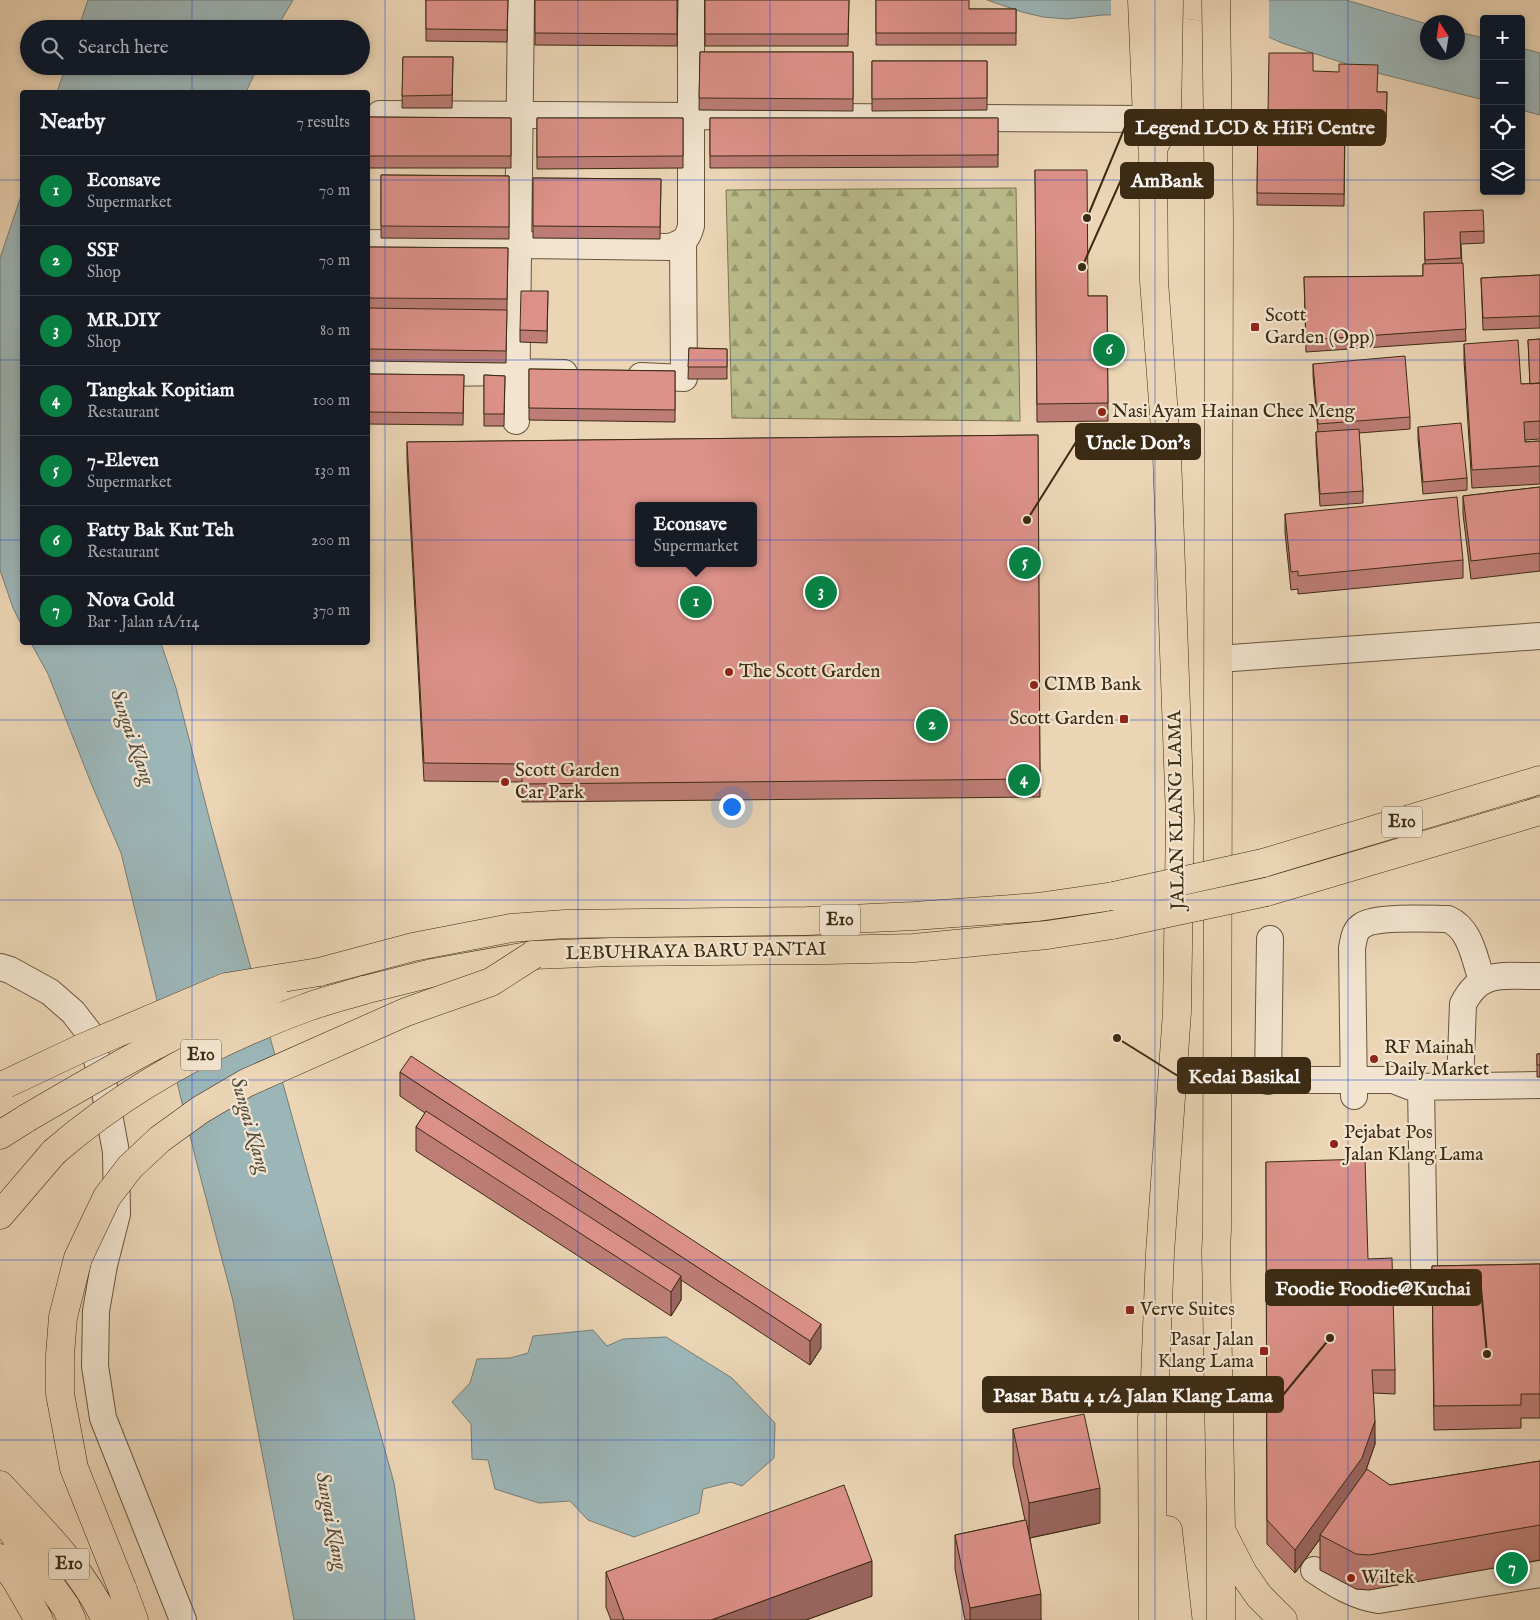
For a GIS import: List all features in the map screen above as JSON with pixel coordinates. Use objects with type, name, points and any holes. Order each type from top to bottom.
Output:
[{"type":"main road","name":"JALAN KLANG LAMA","points":[[1142,0],[1155,42],[1147,119],[1153,149],[1154,281],[1162,410],[1167,450],[1180,818],[1177,1012],[1160,1252],[1152,1435],[1153,1620]]},
{"type":"main road","points":[[1153,149],[1167,119],[1155,42],[1168,0]]},
{"type":"main road","name":"JALAN KLANG LAMA","points":[[1216,0],[1219,218],[1216,1251],[1221,1620]]},
{"type":"main road","name":"LEBUHRAYA BARU PANTAI","points":[[0,1135],[114,1067],[227,1009],[319,972],[413,947],[511,928],[565,924],[807,921],[914,916],[1038,907],[1114,896],[1263,863],[1540,780]]},
{"type":"main road","name":"LEBUHRAYA BARU PANTAI","points":[[0,1215],[54,1152],[124,1098],[184,1063],[270,1022],[306,1008],[364,990],[432,973],[533,955],[612,952],[914,948],[1047,935],[1112,925],[1266,892],[1540,812]]},
{"type":"main road","points":[[134,1620],[74,1468],[60,1394],[60,1355],[63,1317],[78,1258],[107,1197],[130,1167],[160,1139],[200,1110],[238,1088],[391,1018],[491,982],[533,955]]},
{"type":"main road","points":[[3,1085],[82,1048],[226,987],[319,972]]},
{"type":"main road","points":[[1154,1403],[1178,1620]]},
{"type":"main road","name":"E10","points":[[0,1485],[12,1520],[66,1607],[72,1620]]},
{"type":"main road","name":"E10","points":[[12,1520],[57,1547],[98,1603],[106,1620]]},
{"type":"main road","points":[[1221,1530],[1243,1573],[1259,1596],[1283,1620]]},
{"type":"main road","points":[[0,1558],[16,1580],[39,1620]]},
{"type":"street","points":[[516,422],[521,0]]},
{"type":"street","points":[[370,243],[670,247],[683,242],[689,234],[690,226],[692,0]]},
{"type":"street","points":[[380,114],[1147,119]]},
{"type":"street","points":[[615,375],[684,378],[683,242]]},
{"type":"street","points":[[370,374],[517,372],[586,374]]},
{"type":"street","points":[[1218,659],[1540,636]]},
{"type":"street","points":[[1354,1088],[1352,948],[1354,934],[1364,924],[1392,919],[1448,918],[1456,922],[1466,933],[1482,980]]},
{"type":"street","points":[[1268,1081],[1270,939]]},
{"type":"street","points":[[0,967],[10,970],[50,992],[73,1012],[90,1034],[104,1087],[116,1152],[117,1214],[104,1264],[96,1311],[95,1366],[103,1418],[182,1620]]},
{"type":"street","points":[[1460,1085],[1463,1004],[1469,993],[1482,980],[1496,977],[1540,976]]},
{"type":"street","points":[[1217,1088],[1268,1081],[1354,1088],[1392,1096],[1416,1086],[1540,1085]]},
{"type":"street","points":[[1416,1086],[1424,1265]]},
{"type":"street","points":[[1217,1088],[1354,1088]]},
{"type":"street","points":[[1314,1570],[1342,1587],[1368,1598],[1378,1600],[1540,1574]]},
{"type":"green space","points":[[1016,188],[1020,421],[732,418],[726,190]]},
{"type":"water","points":[[88,0],[293,0],[281,20],[81,20]]},
{"type":"water","points":[[987,0],[1346,0],[1420,22],[1420,60],[1465,60],[1465,34],[1480,37],[1480,99],[1362,69],[1282,43],[1234,24],[1150,14],[1103,15],[1067,19],[1043,17]]},
{"type":"water","points":[[1525,49],[1540,53],[1540,115],[1525,111]]},
{"type":"water","points":[[63,75],[254,75],[247,90],[58,90]]},
{"type":"water","points":[[20,199],[20,622],[13,608],[0,570],[0,258]]},
{"type":"water","name":"Sungai Klang","points":[[32,645],[162,645],[176,688],[211,825],[394,1483],[415,1620],[294,1620],[233,1301],[196,1160],[121,853],[48,674]]},
{"type":"water","points":[[593,1330],[607,1346],[623,1339],[666,1337],[732,1378],[775,1423],[774,1458],[742,1486],[731,1482],[703,1489],[699,1513],[634,1537],[588,1520],[570,1501],[539,1503],[495,1489],[488,1460],[472,1459],[471,1424],[452,1402],[470,1383],[477,1359],[510,1358],[528,1353],[533,1336]]},
{"type":"pier","points":[[1111,0],[1269,0],[1269,40],[1234,26],[1190,19],[1111,18]]},
{"type":"building","points":[[426,0],[508,0],[507,30],[426,29]]},
{"type":"building","points":[[535,0],[677,0],[677,34],[535,33]]},
{"type":"building","points":[[705,0],[849,0],[848,34],[705,34]]},
{"type":"building","points":[[876,0],[969,0],[969,9],[1016,9],[1016,33],[876,33]]},
{"type":"building","points":[[700,52],[853,52],[853,99],[699,98]]},
{"type":"building","points":[[1269,53],[1313,53],[1313,71],[1339,72],[1339,64],[1378,65],[1377,92],[1387,92],[1386,126],[1359,126],[1359,112],[1345,112],[1344,194],[1257,193],[1258,112],[1268,112]]},
{"type":"building","points":[[403,57],[453,57],[452,95],[402,96]]},
{"type":"building","points":[[872,61],[987,61],[987,98],[872,99]]},
{"type":"building","points":[[370,117],[511,118],[511,156],[370,156]]},
{"type":"building","points":[[537,118],[683,118],[683,156],[537,157]]},
{"type":"building","points":[[710,118],[998,118],[998,155],[710,156]]},
{"type":"building","points":[[1035,170],[1087,170],[1088,296],[1107,296],[1108,403],[1037,404]]},
{"type":"building","points":[[381,175],[509,176],[509,227],[381,226]]},
{"type":"building","points":[[533,178],[661,179],[660,227],[533,226]]},
{"type":"building","points":[[1483,210],[1484,231],[1460,232],[1461,258],[1425,260],[1424,212]]},
{"type":"building","points":[[370,247],[508,248],[507,299],[370,298]]},
{"type":"building","points":[[1463,263],[1466,329],[1306,340],[1304,277],[1423,276],[1423,264]]},
{"type":"building","points":[[1540,275],[1540,316],[1483,318],[1481,278]]},
{"type":"building","points":[[521,291],[548,291],[547,331],[520,330]]},
{"type":"building","points":[[370,308],[507,310],[506,351],[370,349]]},
{"type":"building","points":[[1540,339],[1540,383],[1530,384],[1528,340]]},
{"type":"building","points":[[1518,340],[1521,384],[1540,383],[1540,421],[1524,422],[1525,442],[1540,441],[1540,466],[1472,470],[1464,344]]},
{"type":"building","points":[[689,348],[727,349],[727,367],[688,367]]},
{"type":"building","points":[[1405,356],[1410,417],[1318,424],[1313,364]]},
{"type":"building","points":[[529,369],[675,371],[675,410],[529,408]]},
{"type":"building","points":[[370,374],[464,375],[463,413],[370,412]]},
{"type":"building","points":[[484,375],[505,376],[504,414],[484,414]]},
{"type":"building","points":[[1461,423],[1467,478],[1423,482],[1418,427]]},
{"type":"building","points":[[1359,429],[1363,491],[1320,494],[1316,432]]},
{"type":"building","name":"The Scott Garden","points":[[1038,435],[1040,779],[522,784],[522,764],[424,763],[407,442]]},
{"type":"building","points":[[1540,487],[1540,553],[1471,561],[1463,496]]},
{"type":"building","points":[[1457,497],[1463,560],[1298,576],[1298,571],[1291,572],[1285,514]]},
{"type":"building","points":[[1537,1054],[1540,1054],[1540,1065],[1537,1065]]},
{"type":"building","points":[[411,1056],[821,1324],[810,1341],[400,1072]]},
{"type":"building","points":[[426,1111],[681,1276],[671,1292],[416,1127]]},
{"type":"building","points":[[1365,1159],[1368,1259],[1392,1258],[1395,1370],[1372,1370],[1375,1421],[1362,1458],[1295,1550],[1267,1520],[1266,1162]]},
{"type":"building","points":[[1540,1264],[1540,1394],[1521,1394],[1521,1405],[1434,1406],[1432,1266]]},
{"type":"building","points":[[1084,1414],[1100,1488],[1029,1503],[1013,1429]]},
{"type":"building","points":[[1540,1461],[1540,1525],[1369,1555],[1356,1554],[1320,1535],[1367,1469],[1390,1485]]},
{"type":"building","points":[[844,1485],[872,1561],[711,1620],[624,1620],[606,1572]]},
{"type":"building","points":[[1026,1520],[1041,1594],[970,1608],[955,1535]]},
{"type":"place","name":"Legend LCD & HiFi Centre","points":[[1087,218]]},
{"type":"place","name":"AmBank","points":[[1082,267]]},
{"type":"place","name":"Scott Garden (Opp)","points":[[1255,327]]},
{"type":"place","name":"Fatty Bak Kut Teh","points":[[1109,350]]},
{"type":"place","name":"Nasi Ayam Hainan Chee Meng","points":[[1102,412]]},
{"type":"place","name":"Uncle Don's","points":[[1027,520]]},
{"type":"place","name":"7-Eleven","points":[[1025,563]]},
{"type":"place","name":"MR.DIY","points":[[821,592]]},
{"type":"place","name":"Econsave","points":[[696,602]]},
{"type":"place","name":"The Scott Garden","points":[[729,672]]},
{"type":"place","name":"CIMB Bank","points":[[1034,685]]},
{"type":"place","name":"Scott Garden","points":[[1124,719]]},
{"type":"place","name":"SSF","points":[[932,725]]},
{"type":"place","name":"Tangkak Kopitiam","points":[[1024,780]]},
{"type":"place","name":"Scott Garden Car Park","points":[[505,782]]},
{"type":"place","name":"Kedai Basikal","points":[[1117,1038]]},
{"type":"place","name":"RF Mainah Daily Market","points":[[1374,1059]]},
{"type":"place","name":"Pejabat Pos Jalan Klang Lama","points":[[1334,1144]]},
{"type":"place","name":"Verve Suites","points":[[1130,1310]]},
{"type":"place","name":"Pasar Batu 4 1/2 Jalan Klang Lama","points":[[1330,1338]]},
{"type":"place","name":"Pasar Jalan Klang Lama","points":[[1264,1351]]},
{"type":"place","name":"Foodie Foodie@Kuchai","points":[[1487,1354]]},
{"type":"place","name":"Nova Gold","points":[[1512,1568]]},
{"type":"place","name":"Wiltek","points":[[1351,1578]]}]
